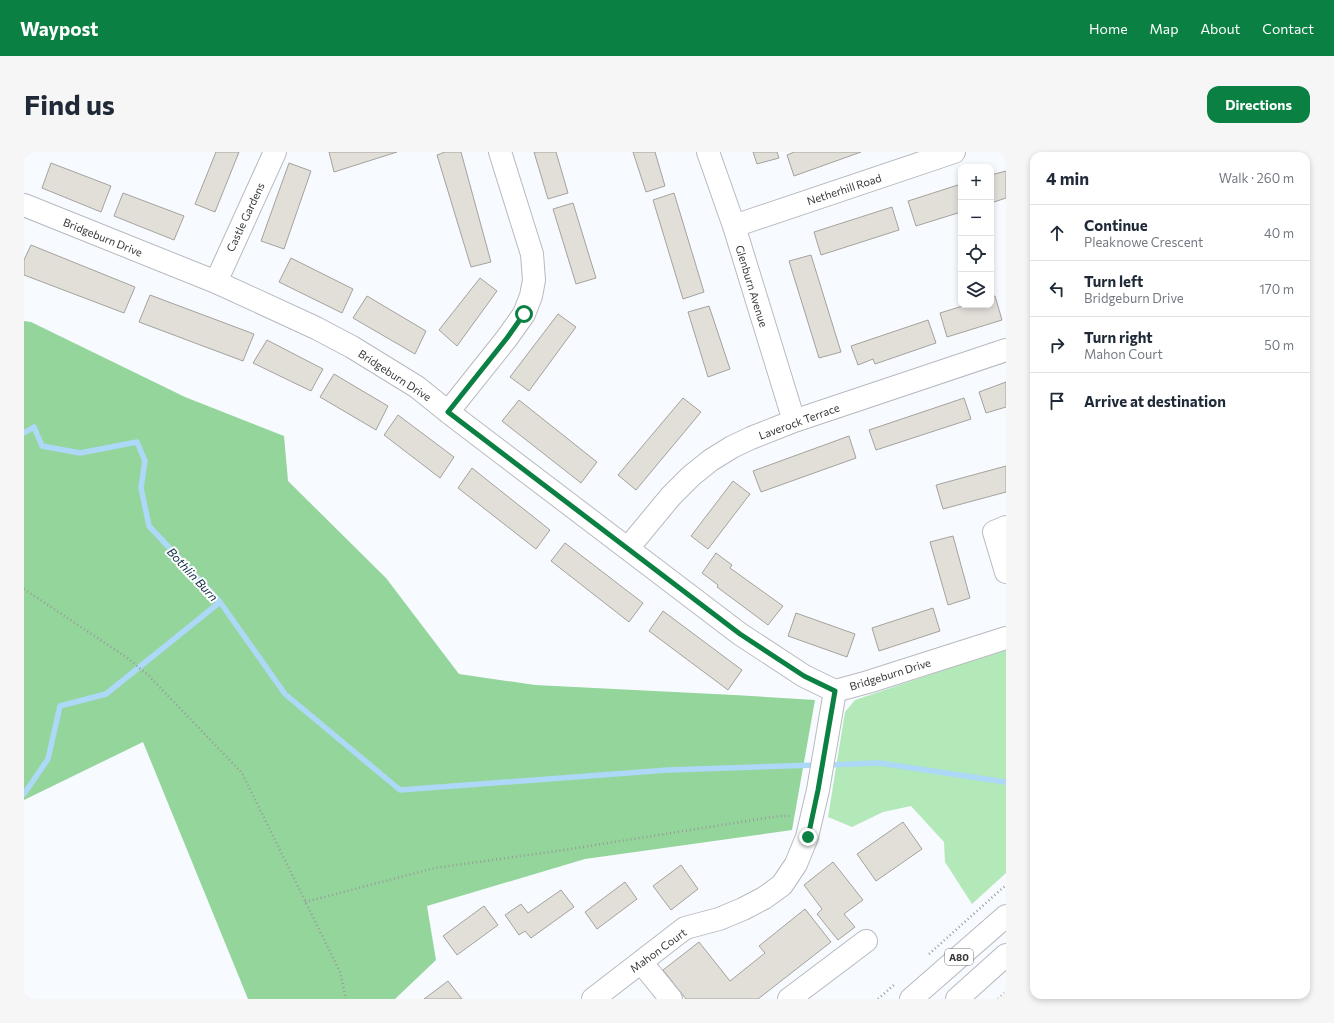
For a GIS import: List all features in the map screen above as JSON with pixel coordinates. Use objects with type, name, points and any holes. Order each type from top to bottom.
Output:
[{"type":"street","name":"Castle Gardens","points":[[216,282],[275,152]]},
{"type":"street","points":[[448,412],[507,338],[524,314],[531,296],[534,280],[532,254],[500,152]]},
{"type":"street","name":"Glenburn Avenue","points":[[708,152],[734,226],[794,421]]},
{"type":"street","name":"Netherhill Road","points":[[734,226],[954,152]]},
{"type":"street","name":"Bridgeburn Drive","points":[[24,205],[216,282],[316,328],[352,347],[417,387],[740,634],[804,676],[835,691],[1006,638]]},
{"type":"street","name":"Laverock Terrace","points":[[628,548],[671,496],[691,476],[711,460],[751,438],[794,421],[1006,350]]},
{"type":"street","points":[[1000,529],[1006,572]]},
{"type":"street","name":"Mahon Court","points":[[593,999],[685,928],[719,919],[743,909],[764,898],[782,885],[796,864],[808,837],[818,790],[835,691]]},
{"type":"street","name":"A80","points":[[911,999],[1004,921]]},
{"type":"street","points":[[789,999],[866,941]]},
{"type":"street","name":"A80","points":[[957,999],[1006,955]]},
{"type":"street","points":[[641,962],[671,999]]},
{"type":"path","points":[[24,589],[126,657],[148,675],[242,773],[340,972],[345,999]]},
{"type":"path","points":[[305,902],[436,868],[564,850],[779,816],[812,815]]},
{"type":"path","points":[[925,958],[1006,885]]},
{"type":"path","points":[[878,999],[896,983]]},
{"type":"path","points":[[998,999],[1006,992]]},
{"type":"green space","points":[[24,321],[31,322],[185,397],[284,436],[288,481],[386,578],[459,674],[535,685],[815,700],[792,830],[585,859],[427,906],[436,960],[395,999],[248,999],[143,742],[24,800]]},
{"type":"green space","points":[[1006,649],[1006,873],[972,904],[945,862],[944,842],[911,806],[883,812],[852,827],[828,817],[845,712],[855,700]]},
{"type":"building","points":[[216,152],[239,152],[215,212],[195,204]]},
{"type":"building","points":[[329,152],[397,152],[334,172]]},
{"type":"building","points":[[445,152],[461,152],[491,262],[471,267],[437,155]]},
{"type":"building","points":[[534,152],[556,152],[568,193],[548,199]]},
{"type":"building","points":[[633,152],[655,152],[665,186],[646,192]]},
{"type":"building","points":[[753,152],[777,152],[779,158],[757,164]]},
{"type":"building","points":[[794,152],[861,152],[794,176],[787,155]]},
{"type":"building","points":[[51,163],[111,186],[101,212],[42,188]]},
{"type":"building","points":[[289,163],[311,171],[284,249],[261,241]]},
{"type":"building","points":[[1006,171],[1006,198],[994,202],[994,200],[994,174]]},
{"type":"building","points":[[958,185],[958,213],[916,226],[908,201]]},
{"type":"building","points":[[123,193],[184,216],[174,240],[114,216]]},
{"type":"building","points":[[674,193],[704,292],[683,299],[653,200]]},
{"type":"building","points":[[573,203],[596,278],[576,284],[553,209]]},
{"type":"building","points":[[892,207],[899,230],[821,255],[814,232]]},
{"type":"building","points":[[31,245],[135,287],[124,313],[24,275],[24,260]]},
{"type":"building","points":[[811,255],[841,352],[819,358],[789,261]]},
{"type":"building","points":[[291,258],[353,289],[342,313],[279,282]]},
{"type":"building","points":[[480,278],[497,291],[457,346],[439,330]]},
{"type":"building","points":[[150,295],[254,334],[243,361],[139,322]]},
{"type":"building","points":[[367,296],[426,331],[415,354],[353,318]]},
{"type":"building","points":[[994,296],[1002,320],[947,337],[940,313],[958,307],[994,308]]},
{"type":"building","points":[[709,306],[730,369],[708,377],[688,312]]},
{"type":"building","points":[[558,314],[576,327],[529,391],[510,377]]},
{"type":"building","points":[[928,320],[936,343],[875,364],[873,359],[858,365],[851,346]]},
{"type":"building","points":[[267,340],[323,369],[311,391],[253,363]]},
{"type":"building","points":[[334,374],[388,406],[376,430],[320,397]]},
{"type":"building","points":[[1006,382],[1006,407],[986,413],[979,392]]},
{"type":"building","points":[[683,398],[701,412],[636,490],[618,475]]},
{"type":"building","points":[[964,398],[971,419],[876,450],[869,430]]},
{"type":"building","points":[[519,400],[597,462],[581,483],[502,421]]},
{"type":"building","points":[[398,415],[454,457],[440,478],[384,435]]},
{"type":"building","points":[[849,436],[856,458],[761,492],[753,471]]},
{"type":"building","points":[[1006,466],[1006,492],[943,509],[936,485]]},
{"type":"building","points":[[472,468],[550,530],[536,549],[458,488]]},
{"type":"building","points":[[733,481],[750,494],[708,549],[691,536]]},
{"type":"building","points":[[953,536],[970,598],[948,605],[930,542]]},
{"type":"building","points":[[565,543],[643,603],[629,622],[551,561]]},
{"type":"building","points":[[716,553],[732,565],[730,568],[783,606],[768,625],[717,587],[718,585],[702,573]]},
{"type":"building","points":[[933,608],[940,631],[879,651],[872,628]]},
{"type":"building","points":[[663,611],[742,670],[728,690],[649,631]]},
{"type":"building","points":[[796,613],[855,634],[847,657],[788,636]]},
{"type":"building","points":[[903,822],[922,849],[876,881],[857,854]]},
{"type":"building","points":[[833,862],[863,900],[844,914],[855,927],[838,940],[817,914],[822,909],[804,885]]},
{"type":"building","points":[[681,865],[698,889],[671,910],[653,886]]},
{"type":"building","points":[[625,882],[637,899],[597,929],[585,912]]},
{"type":"building","points":[[561,890],[574,907],[531,938],[525,931],[519,935],[505,915],[521,904],[528,913]]},
{"type":"building","points":[[484,906],[498,925],[457,955],[443,936]]},
{"type":"building","points":[[805,909],[831,942],[758,999],[686,999],[663,970],[699,942],[730,981],[765,953],[759,946]]},
{"type":"building","points":[[448,981],[462,999],[424,999]]},
{"type":"waterway","points":[[24,433],[34,427],[42,446],[80,453],[137,442],[145,461],[141,488],[149,526],[220,602],[285,694],[400,790],[668,770],[817,765]]},
{"type":"waterway","name":"Bothlin Burn","points":[[24,794],[48,759],[60,706],[106,694],[220,602]]},
{"type":"waterway","points":[[828,765],[879,763],[1006,782]]},
{"type":"route","points":[[524,314],[507,338],[448,412],[740,634],[804,676],[835,691],[818,790],[808,837]]}]
